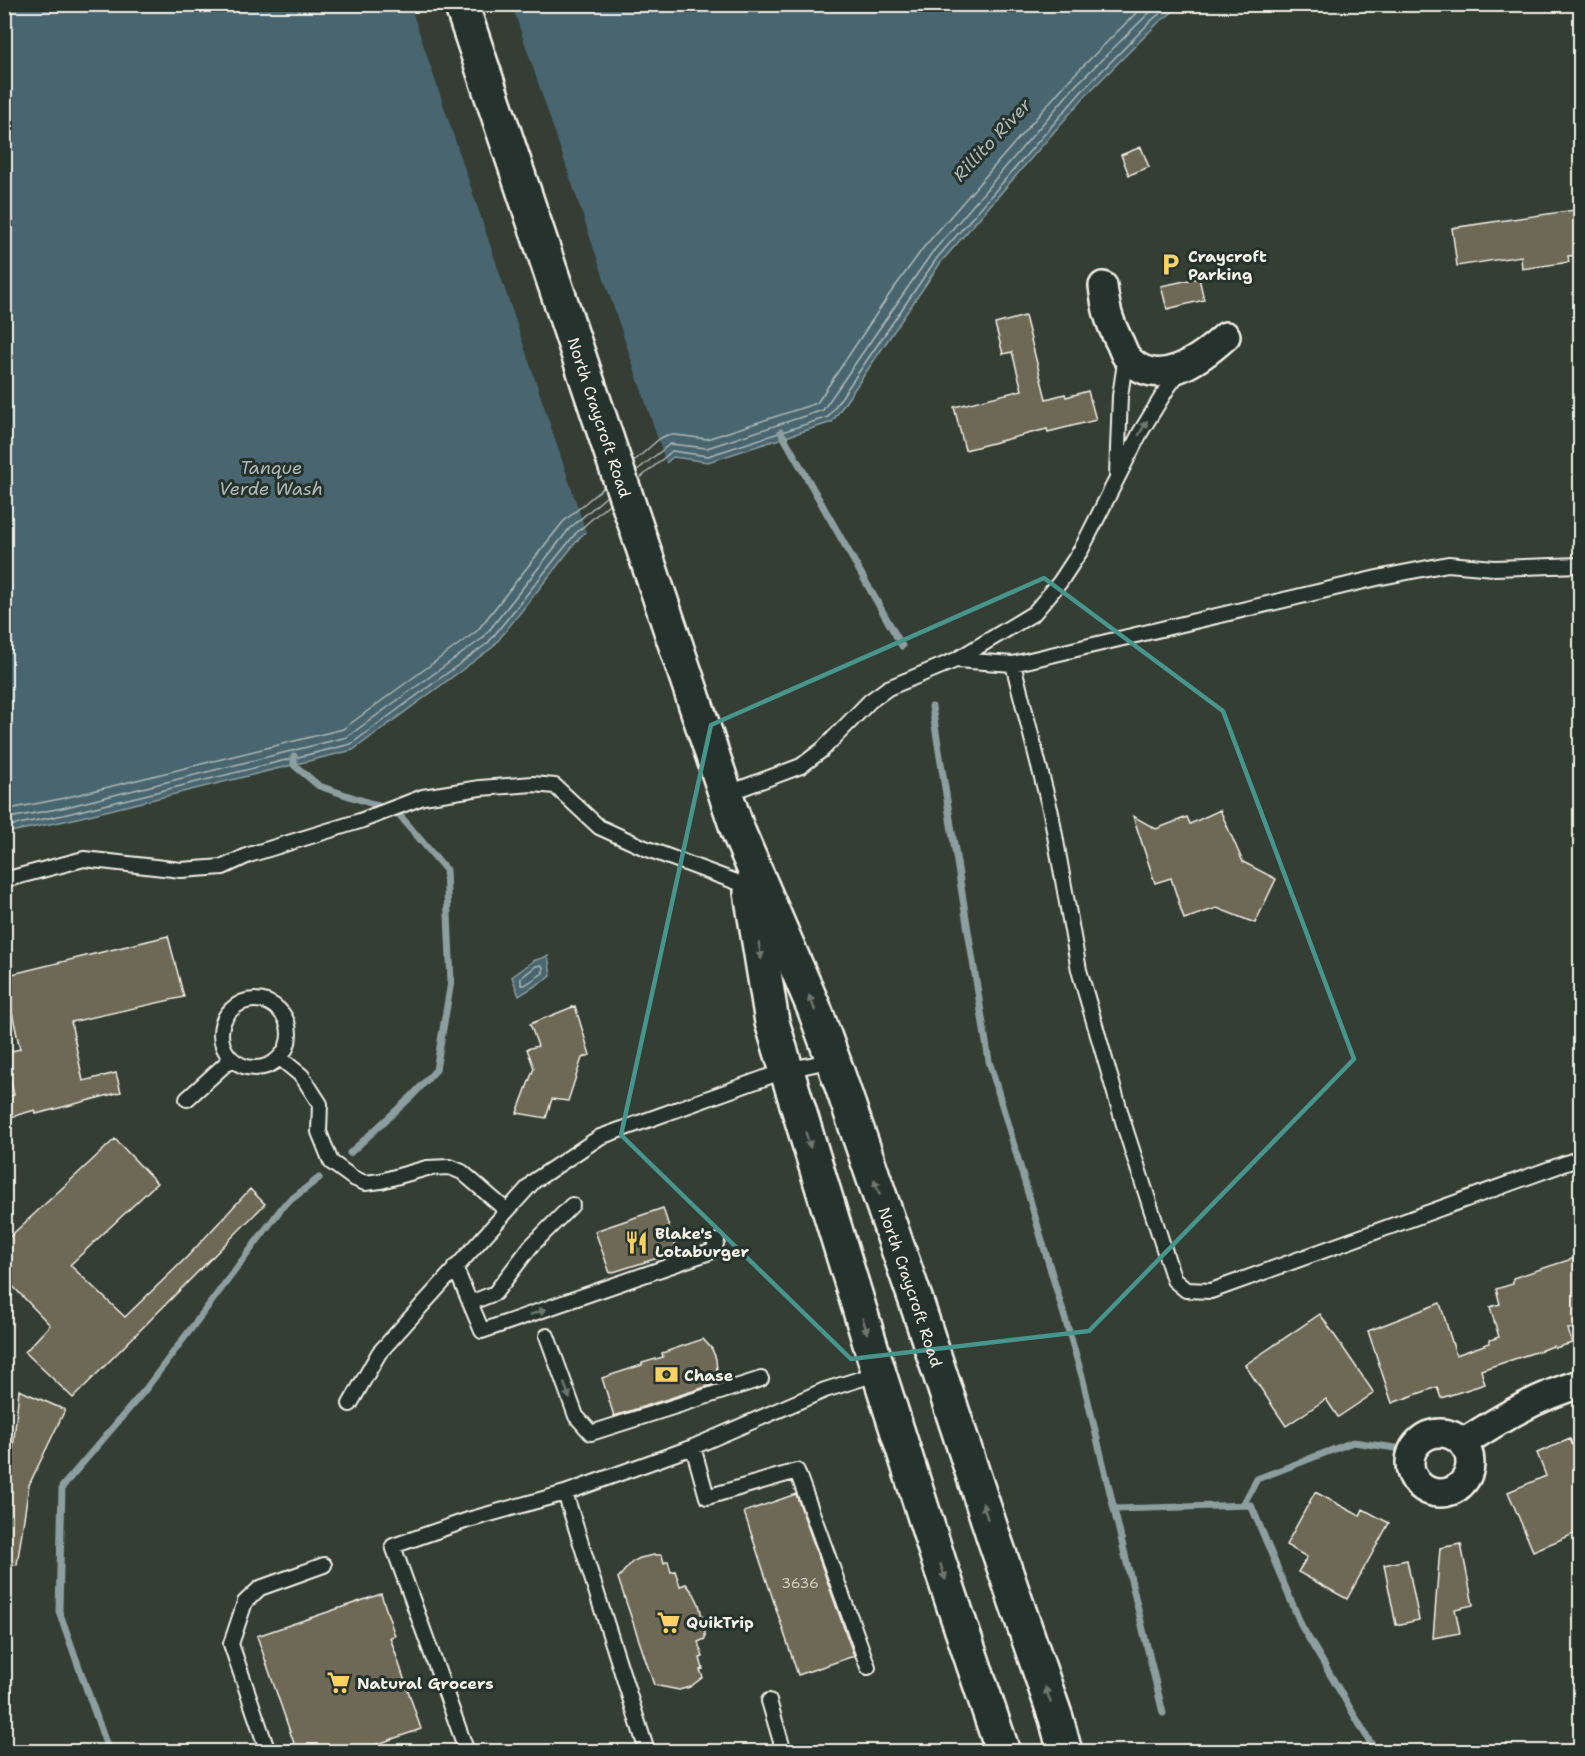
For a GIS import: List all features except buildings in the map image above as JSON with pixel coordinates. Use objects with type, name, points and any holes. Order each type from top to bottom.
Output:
[{"type":"main road","name":"North Craycroft Road","points":[[461,4],[738,831],[814,1008],[916,1301],[1056,1718],[1065,1752]]},
{"type":"main road","name":"North Craycroft Road","points":[[738,831],[750,887],[772,1022],[879,1373],[1003,1752]]},
{"type":"street","points":[[1103,286],[1106,313],[1126,356],[1143,370],[1161,373],[1184,366],[1206,354],[1226,336]]},
{"type":"street","points":[[1463,1443],[1497,1421],[1555,1391],[1581,1384]]},
{"type":"lane","points":[[1116,480],[1120,396],[1126,356]]},
{"type":"lane","points":[[726,794],[801,766],[822,750],[870,701],[888,688],[956,660],[1035,613],[1060,582],[1081,550],[1140,434],[1167,387],[1184,366]]},
{"type":"lane","points":[[956,660],[1013,664],[1377,578],[1448,564],[1494,568],[1581,566]]},
{"type":"lane","points":[[1013,664],[1051,813],[1079,970],[1125,1128],[1174,1280],[1186,1290],[1211,1291],[1581,1158]]},
{"type":"lane","points":[[4,880],[84,859],[181,870],[223,867],[249,855],[360,821],[423,796],[533,784],[555,786],[599,826],[645,848],[750,887]]},
{"type":"lane","points":[[253,999],[265,1001],[276,1006],[284,1014],[289,1026],[290,1037],[280,1058],[262,1068],[250,1068],[231,1059],[221,1041],[220,1030],[224,1018],[236,1005],[253,999]]},
{"type":"lane","points":[[280,1058],[302,1076],[320,1104],[319,1132],[331,1162],[353,1178],[364,1183],[381,1181],[428,1168],[450,1167],[462,1172],[506,1210]]},
{"type":"lane","points":[[187,1099],[231,1059]]},
{"type":"lane","points":[[350,1404],[379,1353],[534,1181],[600,1137],[787,1070],[832,1060]]},
{"type":"lane","points":[[470,1303],[495,1293],[531,1246],[572,1205]]},
{"type":"lane","points":[[455,1267],[483,1331],[713,1251],[717,1240]]},
{"type":"lane","points":[[547,1336],[576,1416],[591,1433],[761,1378]]},
{"type":"lane","points":[[467,1752],[393,1546],[468,1520],[565,1493],[693,1447],[825,1390],[879,1373]]},
{"type":"lane","points":[[693,1447],[708,1497],[797,1471],[868,1667]]},
{"type":"lane","points":[[565,1493],[646,1748]]},
{"type":"lane","points":[[268,1752],[231,1644],[245,1602],[260,1588],[324,1565]]},
{"type":"lane","points":[[769,1701],[784,1752]]},
{"type":"highlighted area","points":[[1044,578],[1223,711],[1354,1059],[1089,1331],[851,1359],[621,1135],[711,725]]},
{"type":"water","name":"Tanque Verde Wash","points":[[5,5],[1182,5],[1158,23],[1086,95],[941,262],[832,422],[708,462],[673,457],[580,537],[493,647],[353,750],[65,821],[5,833]]},
{"type":"water","points":[[548,956],[551,976],[519,996],[512,977],[533,961]]},
{"type":"pier","points":[[410,5],[512,5],[667,466],[587,535]]},
{"type":"waterway","points":[[781,432],[902,646]]},
{"type":"waterway","points":[[932,707],[989,1061],[1082,1376],[1163,1713]]},
{"type":"waterway","points":[[294,756],[294,765],[319,786],[397,812],[446,870],[451,982],[436,1070],[412,1096],[350,1153]]},
{"type":"waterway","points":[[109,1752],[59,1611],[62,1487],[145,1390],[284,1205],[319,1178]]},
{"type":"waterway","points":[[1243,1505],[1257,1479],[1353,1442],[1403,1449]]},
{"type":"waterway","points":[[1114,1509],[1251,1505],[1302,1627],[1376,1752]]},
{"type":"place","name":"Craycroft Parking","points":[[1170,265]]},
{"type":"place","name":"Blake's Lotaburger","points":[[637,1242]]},
{"type":"place","name":"Chase","points":[[666,1375]]},
{"type":"place","name":"QuikTrip","points":[[668,1622]]},
{"type":"place","name":"Natural Grocers","points":[[339,1683]]},
{"type":"water label","name":"Rillito River","points":[[992,140]]}]
